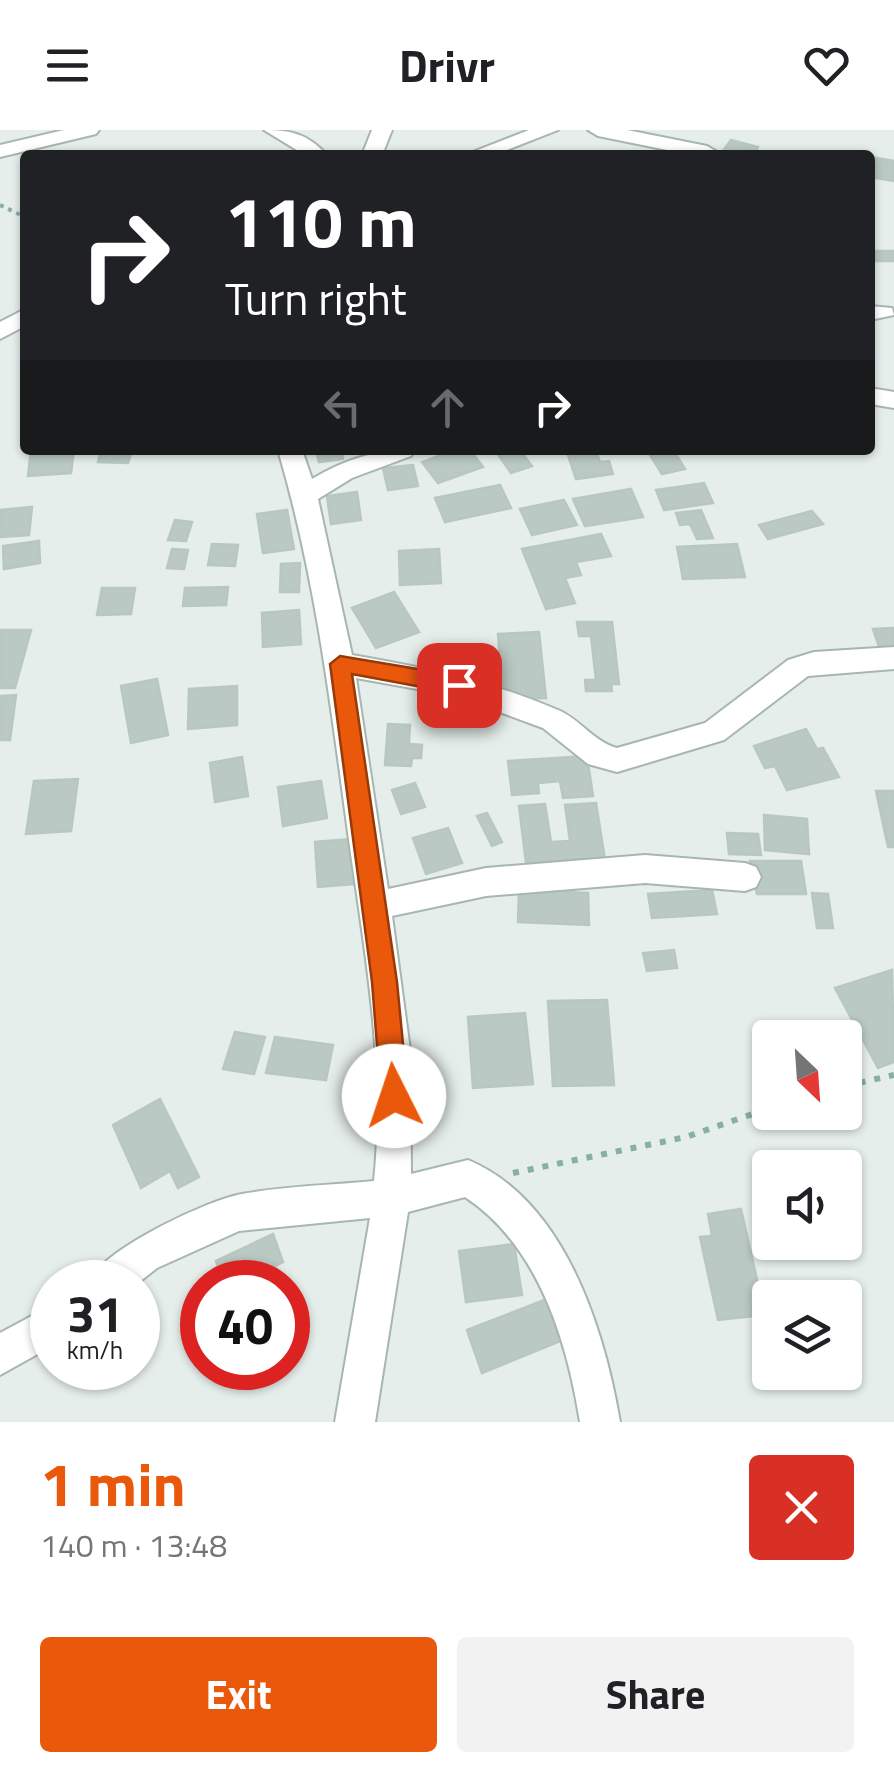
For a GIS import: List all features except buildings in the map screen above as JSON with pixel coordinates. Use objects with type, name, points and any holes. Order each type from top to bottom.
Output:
[{"type":"street","points":[[0,150],[30,136],[89,130]]},
{"type":"street","points":[[274,130],[311,150]]},
{"type":"street","points":[[490,150],[548,130]]},
{"type":"street","points":[[598,130],[697,150]]},
{"type":"street","points":[[292,455],[306,495],[329,592],[374,906],[394,1087],[396,1124],[389,1198],[355,1422]]},
{"type":"street","points":[[306,495],[343,472],[389,455]]},
{"type":"street","points":[[340,664],[459,685],[553,720],[598,755],[617,760],[714,732],[798,668],[814,662],[894,658]]},
{"type":"street","points":[[374,906],[486,882],[628,870],[744,877]]},
{"type":"street","points":[[137,1260],[238,1213],[389,1198],[456,1178],[476,1182],[515,1217],[544,1254],[595,1385],[600,1422]]},
{"type":"street","points":[[0,1355],[30,1337]]},
{"type":"path","points":[[862,1083],[894,1076]]},
{"type":"path","points":[[476,1182],[686,1137],[752,1114]]},
{"type":"route","points":[[394,1096],[385,982],[340,664],[459,685]]}]
